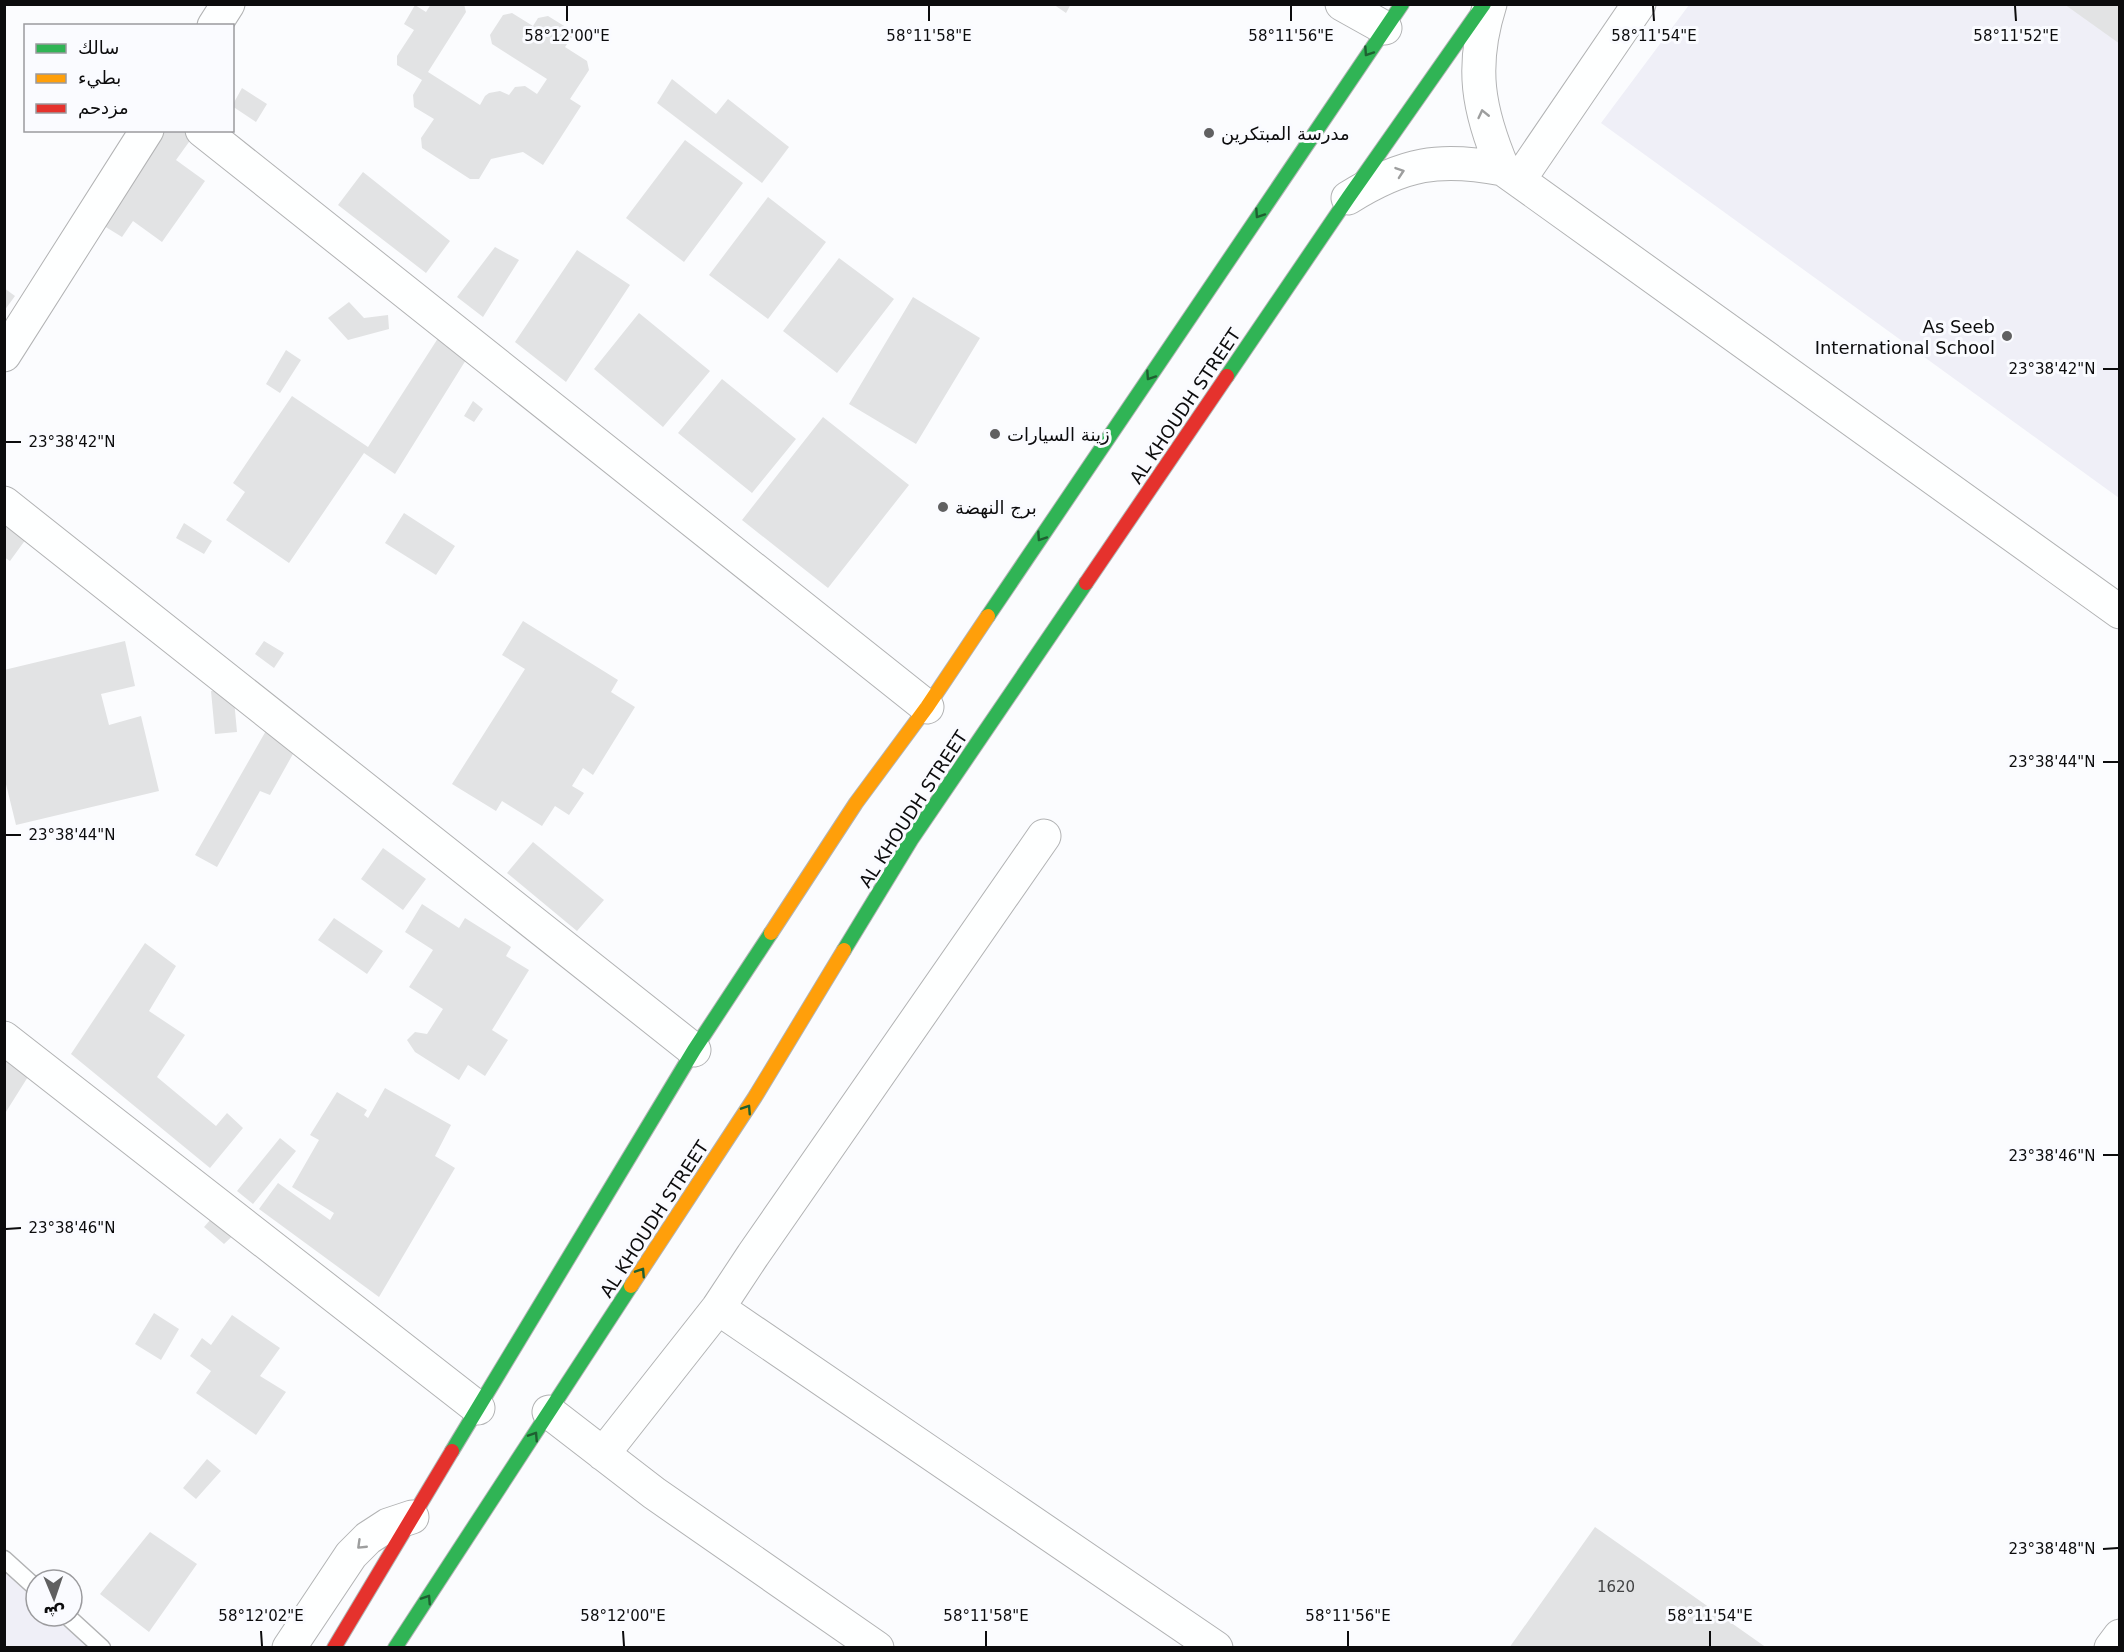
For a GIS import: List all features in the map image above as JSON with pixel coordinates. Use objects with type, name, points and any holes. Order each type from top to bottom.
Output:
[{"type":"main road","name":"AL KHOUDH STREET","points":[[395,1647],[755,1097],[911,840],[1348,198],[1484,4]]},
{"type":"main road","points":[[334,1647],[694,1050],[856,802],[927,707],[1394,16]]},
{"type":"street","points":[[215,24],[228,4]]},
{"type":"street","points":[[1342,4],[1394,16]]},
{"type":"street","points":[[1490,4],[1483,26],[1478,63],[1480,99],[1488,134],[1511,174]]},
{"type":"street","points":[[1511,174],[1639,4]]},
{"type":"street","points":[[4,355],[146,132]]},
{"type":"street","points":[[205,132],[927,707]]},
{"type":"street","points":[[1348,198],[1376,181],[1406,169],[1438,163],[1471,163],[1511,174],[2120,612]]},
{"type":"street","points":[[4,503],[694,1050]]},
{"type":"street","points":[[603,1454],[718,1308],[1044,836]]},
{"type":"street","points":[[4,1038],[478,1408]]},
{"type":"street","points":[[718,1308],[1216,1647]]},
{"type":"street","points":[[549,1412],[654,1492],[877,1647]]},
{"type":"street","points":[[289,1647],[351,1555],[368,1538],[388,1525],[412,1517]]},
{"type":"street","points":[[2111,1647],[2120,1636]]},
{"type":"lane","points":[[4,1559],[24,1577]]},
{"type":"lane","points":[[81,1628],[102,1647]]},
{"type":"shaded area","name":"As Seeb International School","points":[[1689,5],[2119,5],[2119,498],[1601,123]]},
{"type":"shaded area","points":[[4,1572],[24,1587],[24,1628],[78,1628],[103,1647],[5,1647]]},
{"type":"building","points":[[431,4],[464,4],[466,12],[428,72],[480,105],[489,93],[500,91],[509,95],[515,87],[525,86],[537,94],[547,79],[492,44],[490,35],[503,15],[512,13],[533,26],[538,18],[548,16],[569,29],[572,37],[565,47],[587,61],[589,70],[570,99],[581,106],[543,165],[523,152],[491,159],[479,179],[470,179],[422,148],[421,138],[434,119],[414,107],[413,95],[422,80],[397,65],[397,56],[414,30],[404,24],[415,5],[426,12]]},
{"type":"building","points":[[1053,4],[1071,4],[1066,13]]},
{"type":"building","points":[[2064,4],[2120,4],[2120,44]]},
{"type":"building","points":[[672,79],[716,114],[728,99],[789,147],[762,183],[657,103]]},
{"type":"building","points":[[242,88],[267,104],[256,122],[234,107],[234,102]]},
{"type":"building","points":[[149,132],[191,132],[194,135],[176,160],[205,181],[162,242],[133,221],[122,237],[96,221]]},
{"type":"building","points":[[685,140],[743,183],[684,262],[626,218]]},
{"type":"building","points":[[363,172],[450,241],[426,273],[338,205]]},
{"type":"building","points":[[768,197],[826,242],[768,319],[709,275]]},
{"type":"building","points":[[495,247],[519,260],[483,317],[457,297]]},
{"type":"building","points":[[577,250],[630,285],[566,382],[515,342]]},
{"type":"building","points":[[839,258],[894,299],[837,373],[783,331]]},
{"type":"building","points":[[4,288],[15,296],[4,311]]},
{"type":"building","points":[[913,297],[980,338],[916,444],[849,404]]},
{"type":"building","points":[[349,302],[364,318],[388,315],[389,329],[348,340],[328,318]]},
{"type":"building","points":[[639,313],[710,371],[663,427],[594,369]]},
{"type":"building","points":[[442,332],[469,355],[395,474],[364,453],[289,563],[226,520],[245,492],[233,483],[292,396],[368,447]]},
{"type":"building","points":[[286,350],[301,360],[280,393],[266,384]]},
{"type":"building","points":[[722,379],[796,439],[752,493],[678,433]]},
{"type":"building","points":[[473,401],[483,409],[474,422],[464,416]]},
{"type":"building","points":[[823,417],[909,485],[828,588],[742,520]]},
{"type":"building","points":[[404,513],[455,546],[436,575],[385,543]]},
{"type":"building","points":[[184,523],[212,541],[204,554],[176,538]]},
{"type":"building","points":[[4,524],[26,539],[10,561],[4,557]]},
{"type":"building","points":[[523,621],[618,680],[611,692],[635,707],[593,775],[583,768],[572,786],[584,793],[569,815],[555,806],[542,826],[502,801],[496,811],[452,784],[525,669],[502,655]]},
{"type":"building","points":[[125,641],[135,686],[101,694],[109,725],[141,716],[159,791],[16,825],[4,776],[4,670]]},
{"type":"building","points":[[264,641],[284,653],[274,668],[255,654]]},
{"type":"building","points":[[233,689],[237,732],[215,734],[211,691]]},
{"type":"building","points":[[271,722],[298,745],[270,795],[260,791],[217,867],[195,855]]},
{"type":"building","points":[[533,842],[604,900],[577,931],[507,873]]},
{"type":"building","points":[[383,848],[426,879],[403,910],[361,879]]},
{"type":"building","points":[[422,904],[459,928],[465,918],[511,947],[506,956],[529,970],[492,1030],[508,1040],[485,1076],[468,1065],[459,1080],[415,1052],[407,1040],[415,1032],[427,1034],[443,1009],[409,987],[433,950],[405,932]]},
{"type":"building","points":[[334,918],[383,951],[367,974],[318,940]]},
{"type":"building","points":[[145,943],[176,966],[149,1011],[185,1035],[157,1077],[216,1126],[227,1113],[243,1128],[210,1168],[71,1054]]},
{"type":"building","points":[[4,1039],[36,1064],[4,1115]]},
{"type":"building","points":[[385,1088],[451,1125],[435,1156],[455,1168],[379,1297],[259,1209],[278,1183],[330,1220],[334,1213],[292,1187],[319,1140],[310,1135],[337,1092],[367,1110],[364,1115],[368,1118]]},
{"type":"building","points":[[280,1138],[296,1151],[253,1204],[237,1191]]},
{"type":"building","points":[[218,1211],[240,1229],[224,1244],[204,1227]]},
{"type":"building","points":[[154,1313],[179,1329],[161,1360],[135,1344]]},
{"type":"building","points":[[232,1315],[280,1348],[260,1376],[286,1392],[256,1435],[196,1393],[211,1371],[190,1356],[202,1338],[211,1345]]},
{"type":"building","points":[[207,1459],[221,1471],[196,1499],[183,1488]]},
{"type":"building","points":[[1595,1527],[1767,1648],[1509,1648]]},
{"type":"building","points":[[150,1532],[197,1564],[149,1632],[100,1594]]},
{"type":"traffic: fast","points":[[988,616],[1402,4]]},
{"type":"traffic: fast","points":[[1227,376],[1484,4]]},
{"type":"traffic: fast","points":[[844,950],[911,840],[1086,583]]},
{"type":"traffic: fast","points":[[452,1451],[694,1050],[771,933]]},
{"type":"traffic: fast","points":[[395,1648],[631,1286]]},
{"type":"traffic: slow","points":[[771,933],[856,803],[927,707],[988,616]]},
{"type":"traffic: slow","points":[[631,1286],[755,1097],[844,950]]},
{"type":"traffic: jam","points":[[1086,583],[1227,376]]},
{"type":"traffic: jam","points":[[334,1648],[452,1451]]},
{"type":"place","name":"مدرسة المبتكرين","points":[[1209,133]]},
{"type":"place","name":"As Seeb International School","points":[[2007,336]]},
{"type":"place","name":"زينة السيارات","points":[[995,434]]},
{"type":"place","name":"برج النهضة","points":[[943,507]]}]
